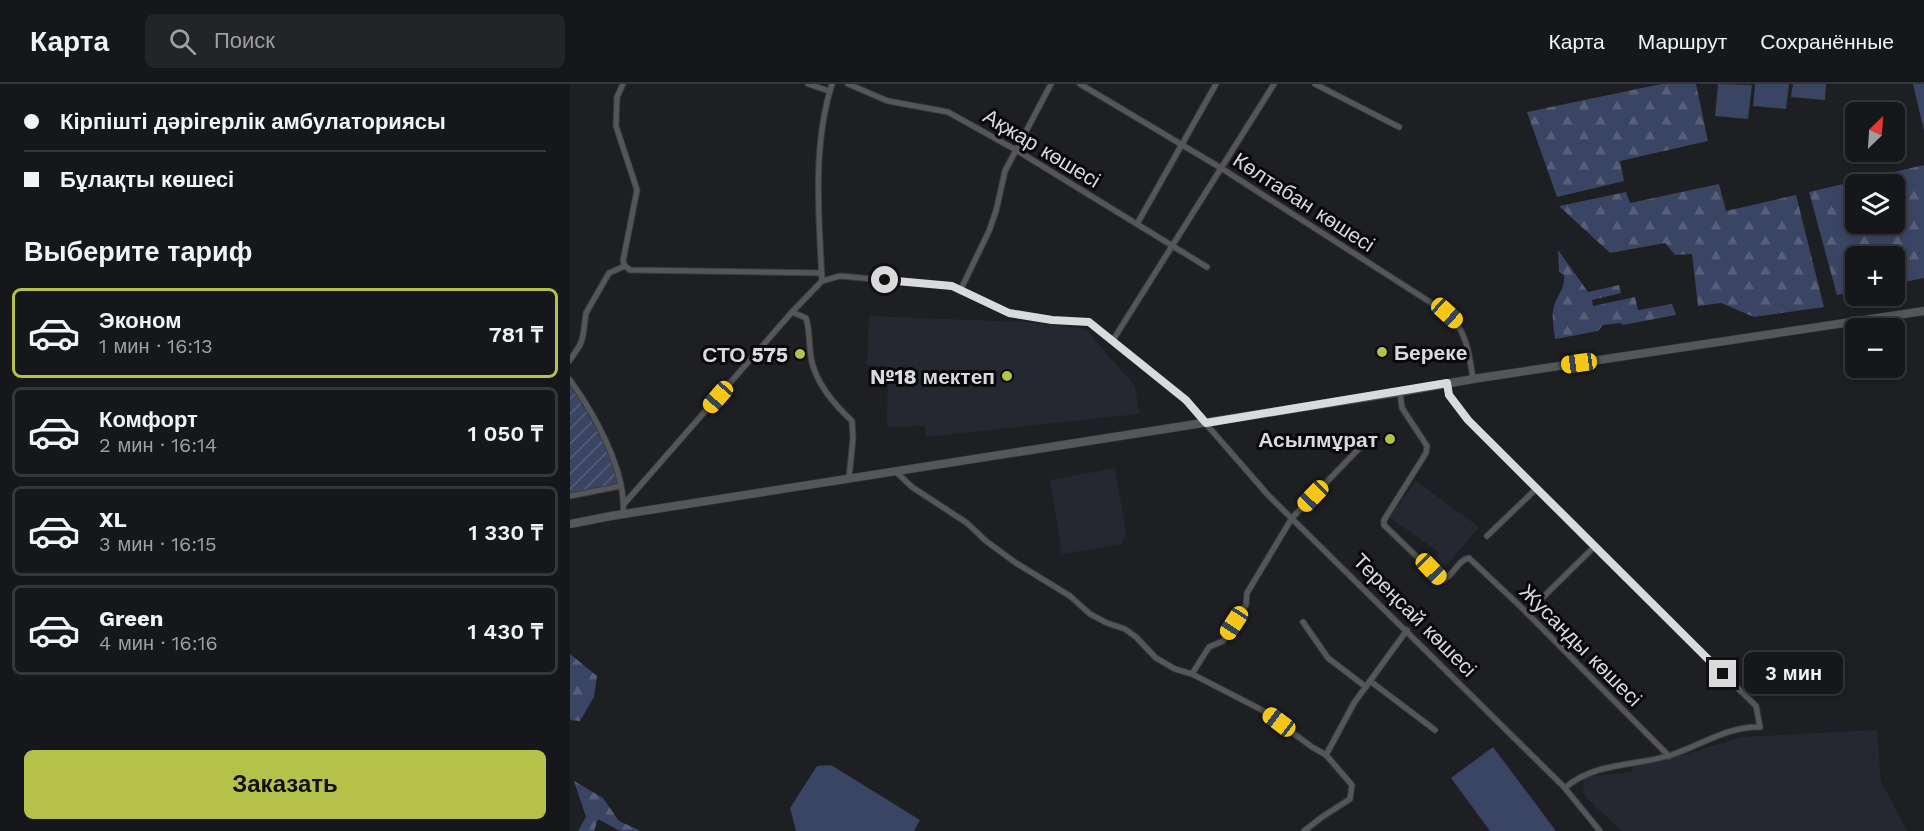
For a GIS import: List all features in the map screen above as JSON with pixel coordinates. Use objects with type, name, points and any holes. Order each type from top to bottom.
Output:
[{"type":"main road","points":[[570,524],[1447,383],[1924,311]]},
{"type":"street","points":[[623,84],[617,97],[616,126],[637,190],[623,261],[625,266],[630,270],[822,273]]},
{"type":"street","points":[[808,84],[829,92]]},
{"type":"street","points":[[624,504],[792,312],[822,281],[817,180],[832,84]]},
{"type":"street","name":"Ақжар көшесі","points":[[848,84],[888,101],[948,112],[1016,150],[1207,267]]},
{"type":"street","points":[[960,291],[989,231],[1005,171],[1051,84]]},
{"type":"street","name":"Көлтабан көшесі","points":[[1080,84],[1221,168],[1447,313],[1462,331],[1473,379]]},
{"type":"street","points":[[1137,224],[1215,84]]},
{"type":"street","points":[[1113,340],[1274,84]]},
{"type":"street","points":[[1315,84],[1399,127]]},
{"type":"street","points":[[570,360],[580,345],[586,313],[599,289],[609,273],[625,266]]},
{"type":"street","name":"Тереңсай көшесі","points":[[822,281],[840,276],[952,286],[1009,313],[1052,320],[1089,322],[1186,400],[1268,495],[1565,788],[1600,831]]},
{"type":"street","points":[[792,312],[806,318],[813,366],[824,388],[841,411],[852,421],[853,438],[849,478]]},
{"type":"street","points":[[570,380],[599,428],[618,474],[624,504],[623,514]]},
{"type":"street","points":[[1447,383],[1449,395],[1468,420],[1756,706],[1760,727],[1744,727],[1725,732],[1669,756],[1602,769],[1578,777],[1565,788]]},
{"type":"street","name":"Жусанды көшесі","points":[[1400,392],[1402,408],[1426,446],[1426,453],[1384,525],[1441,580],[1448,578],[1462,561],[1469,558],[1669,756]]},
{"type":"street","points":[[1192,674],[1209,647],[1223,641],[1246,605],[1247,593],[1292,518],[1371,436]]},
{"type":"street","points":[[895,471],[912,487],[967,523],[986,541],[1016,563],[1070,596],[1090,614],[1125,629],[1156,658],[1174,669],[1192,674],[1262,710],[1326,755],[1352,785],[1350,799],[1304,831]]},
{"type":"street","points":[[570,496],[620,486]]},
{"type":"street","points":[[1487,536],[1536,489]]},
{"type":"street","points":[[1527,613],[1594,547]]},
{"type":"street","points":[[1303,622],[1328,658],[1435,730]]},
{"type":"street","points":[[1326,755],[1354,703],[1407,630]]},
{"type":"shaded area","name":"№18 мектеп","points":[[869,316],[1026,322],[1081,328],[1086,330],[1135,386],[1139,414],[926,437],[924,426],[887,427],[888,366],[867,365]]},
{"type":"shaded area","points":[[1115,468],[1126,532],[1122,544],[1062,554],[1050,480]]},
{"type":"shaded area","points":[[1416,481],[1479,527],[1442,571],[1431,566],[1440,553],[1389,517]]},
{"type":"shaded area","points":[[1877,730],[1881,781],[1907,831],[1622,831],[1585,797],[1584,777],[1631,772],[1633,765],[1677,757],[1741,737]]},
{"type":"green space","points":[[1661,84],[1696,84],[1708,141],[1620,161],[1624,181],[1557,197],[1527,112]]},
{"type":"green space","points":[[1718,84],[1752,85],[1748,119],[1715,116]]},
{"type":"green space","points":[[1755,84],[1789,84],[1786,109],[1753,106]]},
{"type":"green space","points":[[1793,84],[1826,84],[1825,100],[1791,97]]},
{"type":"green space","points":[[1913,84],[1924,84],[1924,131]]},
{"type":"green space","points":[[1924,165],[1924,278],[1905,282],[1905,246],[1845,246],[1845,293],[1837,295],[1809,192],[1845,184],[1845,234],[1905,234],[1905,174],[1886,174]]},
{"type":"green space","points":[[1719,184],[1726,211],[1796,195],[1824,307],[1754,317],[1721,303],[1698,306],[1692,254],[1675,255],[1665,243],[1610,253],[1559,206],[1626,192],[1630,203]]},
{"type":"green space","points":[[1558,250],[1588,292],[1619,285],[1621,293],[1592,300],[1593,306],[1635,297],[1638,310],[1672,304],[1676,315],[1623,325],[1620,323],[1603,325],[1598,331],[1555,339],[1553,310],[1564,280],[1564,275],[1559,272]]},
{"type":"green space","points":[[570,381],[608,450],[620,486],[570,497]]},
{"type":"green space","points":[[570,654],[597,676],[594,697],[580,721],[570,720]]},
{"type":"green space","points":[[1493,747],[1556,831],[1490,831],[1451,778]]},
{"type":"green space","points":[[831,765],[920,820],[914,831],[796,831],[790,808],[817,766]]},
{"type":"green space","points":[[574,781],[603,798],[619,821],[641,831],[620,831],[598,819],[594,831],[578,831],[586,817]]},
{"type":"place","name":"Береке","points":[[1382,352]]},
{"type":"place","name":"СТО 575","points":[[800,354]]},
{"type":"place","name":"№18 мектеп","points":[[1007,376]]},
{"type":"place","name":"Асылмұрат","points":[[1390,439]]},
{"type":"route","points":[[885,280],[952,286],[1009,313],[1052,320],[1089,322],[1186,400],[1206,423],[1447,383],[1449,395],[1468,420],[1723,674]]}]
